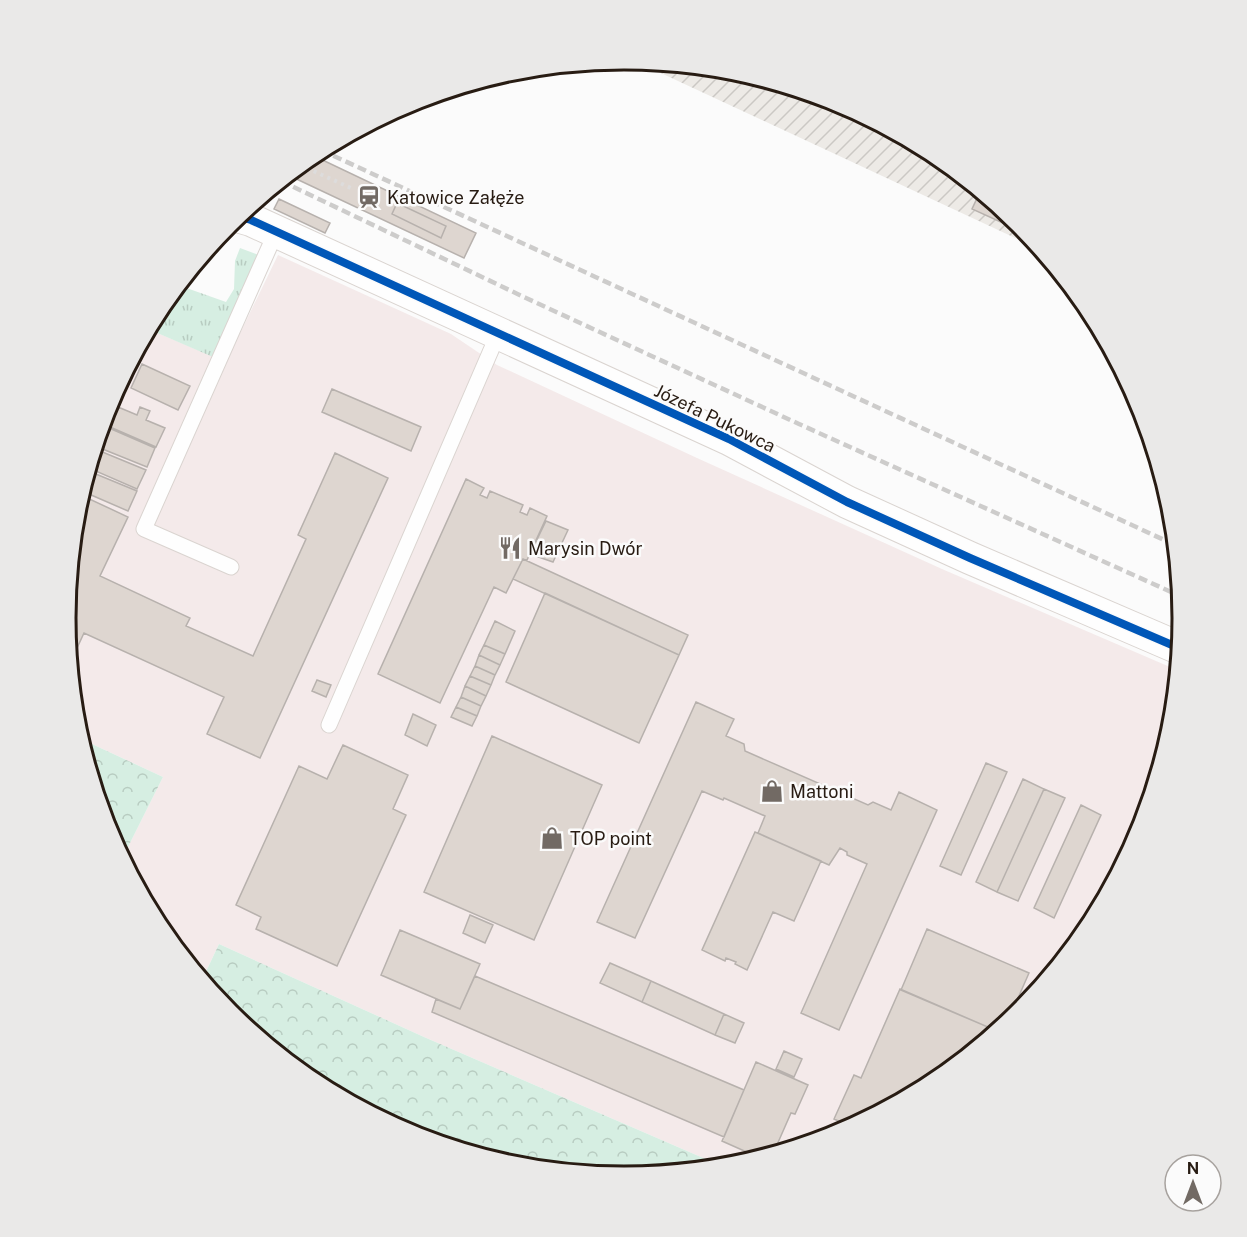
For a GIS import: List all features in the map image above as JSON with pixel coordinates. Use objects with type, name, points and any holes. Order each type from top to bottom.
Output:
[{"type":"street","name":"Józefa Pukowca","points":[[247,220],[729,439],[848,502],[970,558],[1171,644]]},
{"type":"lane","points":[[231,567],[144,529],[276,232]]},
{"type":"lane","points":[[329,725],[498,334]]},
{"type":"path","points":[[310,170],[351,188]]},
{"type":"shaded area","points":[[659,72],[695,75],[765,89],[833,112],[866,127],[898,144],[957,184],[985,206],[1020,240]]},
{"type":"shaded area","points":[[278,255],[451,334],[497,365],[697,458],[942,569],[1169,667],[1167,690],[1153,760],[1130,828],[1098,893],[1079,923],[1036,980],[985,1031],[928,1074],[866,1110],[833,1125],[765,1148],[708,1160],[424,1037],[219,944],[205,973],[168,923],[127,849],[163,777],[90,743],[80,690],[77,654],[77,583],[86,512],[105,442],[132,376],[156,333],[226,362]]},
{"type":"green space","points":[[240,248],[259,255],[213,357],[156,333],[187,288],[226,302],[234,289],[235,261]]},
{"type":"green space","points":[[90,743],[163,777],[127,849],[105,795]]},
{"type":"green space","points":[[219,944],[424,1037],[708,1160],[624,1166],[552,1162],[482,1148],[414,1125],[349,1093],[290,1053],[262,1031],[205,973]]},
{"type":"building","points":[[323,160],[476,233],[464,258],[297,179]]},
{"type":"building","points":[[279,199],[330,223],[325,233],[274,209]]},
{"type":"building","points":[[977,199],[1003,223],[972,209]]},
{"type":"building","points":[[397,203],[446,226],[441,238],[392,214]]},
{"type":"building","points":[[142,364],[190,386],[178,410],[131,388]]},
{"type":"building","points":[[332,389],[421,427],[411,451],[322,412]]},
{"type":"building","points":[[118,407],[137,415],[140,407],[150,411],[146,420],[165,428],[156,447],[110,427]]},
{"type":"building","points":[[110,428],[155,448],[147,467],[103,449]]},
{"type":"building","points":[[102,452],[146,470],[137,489],[96,471]]},
{"type":"building","points":[[335,453],[388,478],[260,758],[207,734],[224,697],[84,633],[77,648],[77,583],[80,547],[89,499],[128,517],[100,576],[190,618],[186,626],[253,656],[306,539],[298,535]]},
{"type":"building","points":[[95,474],[137,491],[128,511],[90,494]]},
{"type":"building","points":[[466,479],[484,488],[480,495],[487,498],[490,491],[523,505],[520,512],[527,515],[530,508],[547,516],[527,560],[523,559],[506,593],[494,587],[440,703],[378,674]]},
{"type":"building","points":[[546,521],[568,530],[553,562],[530,554]]},
{"type":"building","points":[[523,559],[688,635],[679,655],[513,579]]},
{"type":"building","points":[[545,593],[679,655],[639,743],[506,682]]},
{"type":"building","points":[[495,621],[515,631],[505,654],[484,645]]},
{"type":"building","points":[[484,645],[505,654],[500,665],[479,655]]},
{"type":"building","points":[[479,655],[500,665],[495,675],[475,666]]},
{"type":"building","points":[[475,666],[495,675],[491,685],[470,676]]},
{"type":"building","points":[[470,676],[491,685],[486,696],[465,686]]},
{"type":"building","points":[[317,680],[331,685],[326,697],[312,691]]},
{"type":"building","points":[[465,686],[486,696],[481,706],[461,697]]},
{"type":"building","points":[[461,697],[481,706],[477,716],[456,707]]},
{"type":"building","points":[[696,702],[734,719],[726,736],[744,744],[745,751],[868,805],[873,802],[891,810],[899,792],[937,810],[839,1030],[801,1013],[867,864],[847,855],[847,852],[840,848],[829,865],[758,833],[765,816],[702,791],[635,938],[597,922]]},
{"type":"building","points":[[456,707],[477,716],[472,726],[451,717]]},
{"type":"building","points":[[413,714],[436,725],[427,746],[405,735]]},
{"type":"building","points":[[492,736],[602,785],[534,940],[424,892]]},
{"type":"building","points":[[343,745],[408,775],[393,809],[406,815],[337,966],[256,929],[261,917],[236,905],[299,766],[327,779]]},
{"type":"building","points":[[986,763],[1007,772],[961,875],[940,866]]},
{"type":"building","points":[[1023,779],[1044,789],[997,892],[976,882]]},
{"type":"building","points":[[1044,789],[1065,798],[1018,901],[997,892]]},
{"type":"building","points":[[1081,805],[1101,815],[1054,918],[1034,908]]},
{"type":"building","points":[[755,832],[821,861],[794,921],[773,912],[747,970],[735,964],[736,962],[726,958],[725,961],[702,950]]},
{"type":"building","points":[[470,915],[493,925],[485,943],[463,933]]},
{"type":"building","points":[[927,929],[1029,973],[1017,999],[989,1027],[901,990]]},
{"type":"building","points":[[400,930],[480,964],[460,1009],[381,975]]},
{"type":"building","points":[[610,963],[651,981],[642,1002],[600,983]]},
{"type":"building","points":[[475,976],[744,1090],[724,1137],[432,1012],[436,999],[460,1009]]},
{"type":"building","points":[[651,981],[724,1014],[715,1035],[642,1002]]},
{"type":"building","points":[[900,989],[989,1027],[928,1074],[897,1093],[840,1122],[834,1119],[854,1075],[861,1078]]},
{"type":"building","points":[[724,1014],[744,1023],[735,1043],[715,1035]]},
{"type":"building","points":[[784,1051],[802,1059],[794,1077],[776,1069]]},
{"type":"building","points":[[756,1062],[808,1085],[795,1114],[791,1113],[777,1144],[747,1152],[722,1141]]},
{"type":"railway","points":[[332,155],[1166,541]]},
{"type":"railway","points":[[289,185],[526,298],[1170,592]]},
{"type":"cycle path","points":[[248,219],[729,439],[847,502],[1171,644]]},
{"type":"place","name":"Katowice Załęże","points":[[369,197]]},
{"type":"place","name":"Marysin Dwór","points":[[510,548]]},
{"type":"place","name":"Mattoni","points":[[772,791]]},
{"type":"place","name":"TOP point","points":[[552,838]]}]
